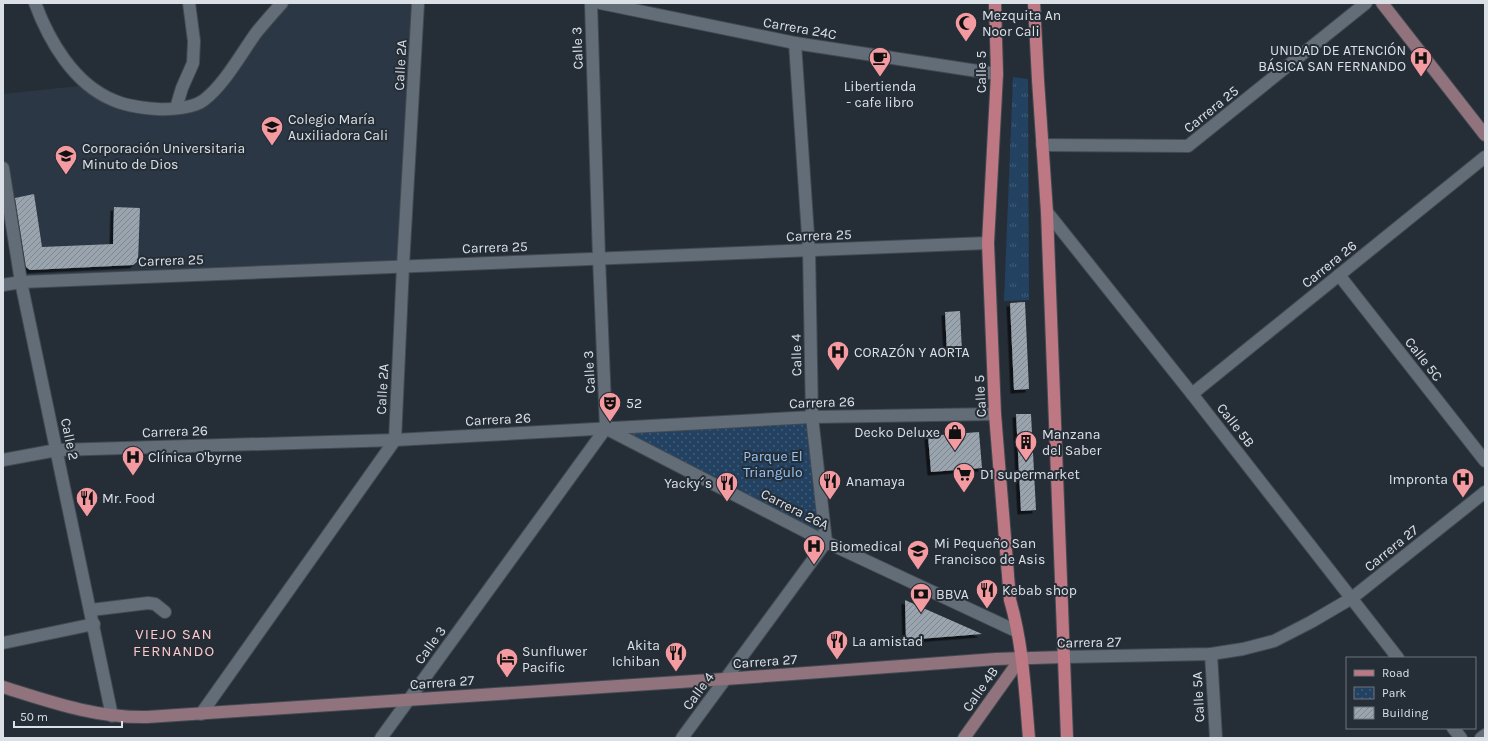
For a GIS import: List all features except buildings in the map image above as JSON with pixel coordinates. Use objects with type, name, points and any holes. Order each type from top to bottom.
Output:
[{"type":"main road","name":"Calle 5","points":[[994,3],[997,74],[988,243],[996,414],[1010,600],[1024,680],[1028,738]]},
{"type":"main road","points":[[1034,3],[1047,212],[1067,738]]},
{"type":"street","points":[[35,3],[50,36],[66,62],[88,85],[113,100],[142,108],[165,110],[184,108],[204,101],[219,85],[257,32],[282,3]]},
{"type":"street","points":[[176,108],[192,63],[194,41],[188,3]]},
{"type":"street","name":"Calle 2A","points":[[395,440],[418,3]]},
{"type":"street","name":"Calle 3","points":[[381,738],[606,428],[591,3]]},
{"type":"street","name":"Carrera 24C","points":[[600,3],[795,44],[997,74]]},
{"type":"street","name":"Carrera 25","points":[[1042,145],[1188,146],[1366,3]]},
{"type":"street","points":[[1382,3],[1485,135]]},
{"type":"street","name":"Calle 4","points":[[682,738],[826,542],[812,417],[809,250],[795,44]]},
{"type":"street","name":"Carrera 26","points":[[1192,394],[1485,157]]},
{"type":"street","name":"Calle 2","points":[[3,168],[21,282],[94,624],[112,716]]},
{"type":"street","name":"Calle 5B","points":[[1047,212],[1192,394],[1397,657]]},
{"type":"street","name":"Carrera 25","points":[[3,285],[21,282],[988,243]]},
{"type":"street","name":"Calle 5C","points":[[1339,275],[1485,461]]},
{"type":"street","name":"Carrera 26","points":[[3,460],[57,450],[395,440],[812,417],[996,414]]},
{"type":"street","name":"Carrera 26A","points":[[606,428],[826,542],[1016,632]]},
{"type":"street","points":[[200,714],[395,440]]},
{"type":"street","name":"Carrera 27","points":[[3,687],[84,712],[140,718],[1021,658],[1211,654],[1243,649],[1274,641],[1311,622],[1352,598],[1485,492]]},
{"type":"street","points":[[91,610],[148,603],[155,604],[165,612]]},
{"type":"street","points":[[3,643],[94,624]]},
{"type":"street","name":"Calle 5A","points":[[1211,654],[1217,738]]},
{"type":"street","name":"Calle 4B","points":[[964,738],[1021,658]]},
{"type":"street","points":[[1454,729],[1461,738]]},
{"type":"street","points":[[1481,738],[1485,734]]},
{"type":"shaded area","name":"Colegio María Auxiliadora Cali","points":[[282,3],[418,3],[403,266],[21,282],[3,168],[3,94],[88,85],[142,108],[204,101]]},
{"type":"green space","points":[[1013,77],[1028,79],[1029,300],[1004,301]]},
{"type":"green space","name":"Parque El Triangulo","points":[[812,417],[826,542],[606,428]]},
{"type":"place","name":"Mezquita An Noor Cali","points":[[966,42]]},
{"type":"place","name":"Libertienda - cafe libro","points":[[880,78]]},
{"type":"place","name":"UNIDAD DE ATENCIÓN BÁSICA SAN FERNANDO","points":[[1421,78]]},
{"type":"place","name":"Colegio María Auxiliadora Cali","points":[[272,146]]},
{"type":"place","name":"Corporación Universitaria Minuto de Dios","points":[[66,176]]},
{"type":"place","name":"CORAZÓN Y AORTA","points":[[838,372]]},
{"type":"place","name":"52","points":[[610,422]]},
{"type":"place","name":"Decko Deluxe","points":[[955,452]]},
{"type":"place","name":"Manzana del Saber","points":[[1026,462]]},
{"type":"place","name":"Clínica O'byrne","points":[[133,476]]},
{"type":"place","name":"D1 supermarket","points":[[964,494]]},
{"type":"place","name":"Impronta","points":[[1463,498]]},
{"type":"place","name":"Anamaya","points":[[830,500]]},
{"type":"place","name":"Yacky´s","points":[[727,502]]},
{"type":"place","name":"Mr. Food","points":[[87,518]]},
{"type":"place","name":"Biomedical","points":[[814,566]]},
{"type":"place","name":"Mi Pequeño San Francisco de Asis","points":[[918,570]]},
{"type":"place","name":"Kebab shop","points":[[987,610]]},
{"type":"place","name":"BBVA","points":[[921,614]]},
{"type":"place","name":"La amistad","points":[[837,660]]},
{"type":"place","name":"Akita Ichiban","points":[[676,672]]},
{"type":"place","name":"Sunfluwer Pacific","points":[[507,678]]},
{"type":"district","name":"VIEJO SAN FERNANDO","points":[[174,642]]}]
